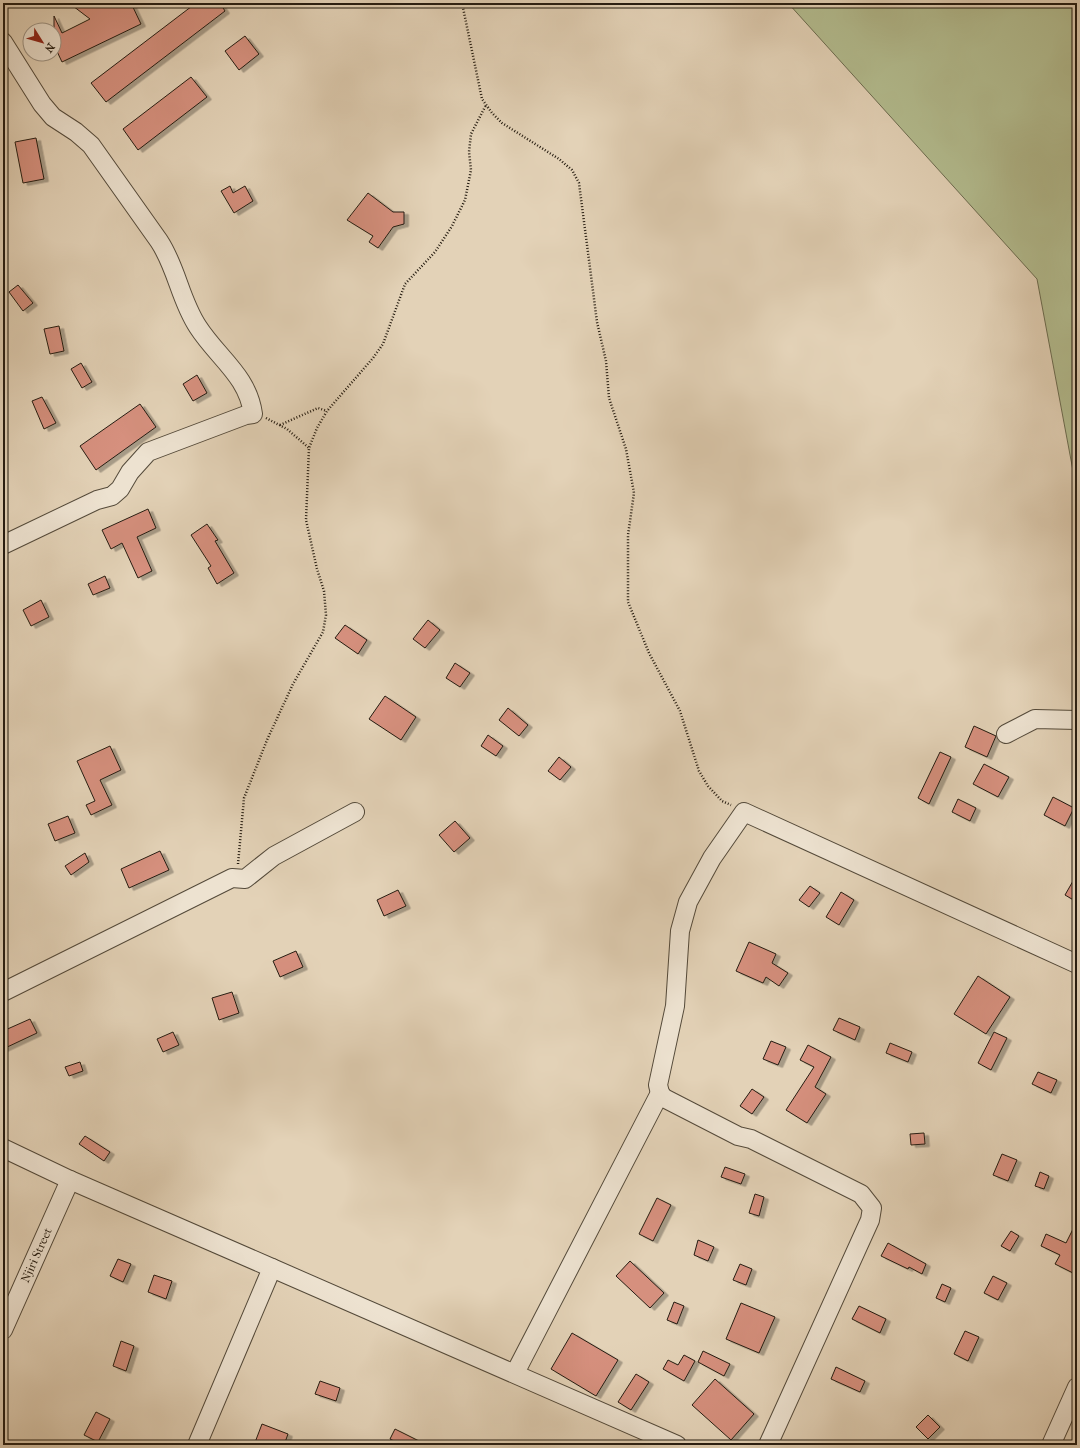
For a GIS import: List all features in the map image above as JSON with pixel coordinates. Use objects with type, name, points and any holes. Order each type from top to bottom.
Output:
[{"type":"street","points":[[3,42],[42,104],[53,117],[76,132],[91,145],[169,256],[184,301],[198,328],[248,392],[253,414],[246,415],[148,452],[130,472],[120,489],[112,496],[97,500],[3,545]]},
{"type":"street","points":[[1006,734],[1035,719],[1077,720]]},
{"type":"street","points":[[3,992],[232,878],[245,879],[274,856],[355,812]]},
{"type":"street","points":[[768,1445],[870,1220],[872,1208],[861,1194],[751,1139],[738,1136],[664,1098],[660,1093],[658,1085],[675,1006],[680,931],[688,902],[712,858],[744,812],[1077,964]]},
{"type":"street","points":[[515,1373],[660,1093]]},
{"type":"street","points":[[3,1148],[70,1180],[677,1445]]},
{"type":"street","name":"Njiri Street","points":[[3,1330],[70,1180]]},
{"type":"street","points":[[197,1445],[272,1268]]},
{"type":"street","points":[[1051,1445],[1077,1387]]},
{"type":"path","points":[[462,3],[482,99],[492,113],[502,123],[572,170],[579,183],[597,322],[606,361],[610,398],[626,449],[634,493],[628,535],[628,602],[649,653],[680,711],[699,771],[708,786],[722,801],[744,812]]},
{"type":"path","points":[[232,878],[238,871],[242,812],[249,785],[267,740],[293,684],[323,632],[326,615],[324,591],[306,520],[309,448],[317,428],[327,411],[373,358],[383,344],[405,284],[435,252],[465,200],[470,170],[469,152],[471,134],[486,105]]},
{"type":"path","points":[[309,448],[287,429],[279,425],[318,408],[327,411]]},
{"type":"green space","points":[[788,3],[1077,3],[1077,492],[1037,279]]},
{"type":"building","points":[[69,3],[131,3],[141,24],[62,62],[62,33],[90,19]]},
{"type":"building","points":[[196,3],[220,3],[225,11],[106,102],[91,83]]},
{"type":"building","points":[[245,36],[259,54],[239,70],[225,51]]},
{"type":"building","points":[[191,77],[207,97],[138,150],[123,129]]},
{"type":"building","points":[[36,138],[44,179],[23,183],[15,142]]},
{"type":"building","points":[[230,186],[233,193],[245,186],[253,201],[234,213],[221,191]]},
{"type":"building","points":[[368,193],[393,212],[404,212],[404,224],[393,227],[378,248],[369,242],[373,236],[347,220]]},
{"type":"building","points":[[18,285],[33,303],[23,311],[9,292]]},
{"type":"building","points":[[59,326],[64,351],[50,354],[44,329]]},
{"type":"building","points":[[81,363],[92,382],[82,388],[71,369]]},
{"type":"building","points":[[197,375],[207,393],[193,401],[183,384]]},
{"type":"building","points":[[42,397],[56,423],[44,429],[32,401]]},
{"type":"building","points":[[140,404],[156,427],[96,470],[80,446]]},
{"type":"building","points":[[148,509],[156,528],[137,537],[152,571],[138,578],[122,543],[111,549],[102,530]]},
{"type":"building","points":[[207,524],[218,540],[215,541],[234,573],[217,584],[208,568],[211,566],[191,535]]},
{"type":"building","points":[[105,576],[110,588],[93,595],[88,584]]},
{"type":"building","points":[[41,600],[49,617],[31,626],[23,610]]},
{"type":"building","points":[[428,620],[440,630],[425,648],[413,639]]},
{"type":"building","points":[[345,625],[367,640],[358,654],[335,638]]},
{"type":"building","points":[[455,663],[470,673],[460,687],[446,678]]},
{"type":"building","points":[[385,696],[416,717],[401,740],[369,719]]},
{"type":"building","points":[[508,708],[528,725],[519,736],[499,720]]},
{"type":"building","points":[[974,726],[996,736],[987,757],[965,747]]},
{"type":"building","points":[[488,735],[503,746],[496,756],[481,746]]},
{"type":"building","points":[[110,746],[121,770],[100,780],[112,805],[91,815],[86,805],[95,801],[77,761]]},
{"type":"building","points":[[940,752],[951,757],[929,804],[918,798]]},
{"type":"building","points":[[559,757],[571,767],[560,780],[548,771]]},
{"type":"building","points":[[984,764],[1009,777],[998,797],[973,784]]},
{"type":"building","points":[[1053,797],[1074,808],[1065,826],[1044,815]]},
{"type":"building","points":[[958,799],[976,808],[970,821],[952,812]]},
{"type":"building","points":[[68,816],[75,833],[55,841],[48,824]]},
{"type":"building","points":[[455,821],[470,838],[454,852],[439,835]]},
{"type":"building","points":[[160,851],[169,870],[129,888],[121,869]]},
{"type":"building","points":[[85,853],[89,862],[71,875],[65,866]]},
{"type":"building","points":[[1077,874],[1077,902],[1065,895]]},
{"type":"building","points":[[810,886],[820,893],[809,907],[799,900]]},
{"type":"building","points":[[398,890],[406,906],[384,916],[377,900]]},
{"type":"building","points":[[841,892],[854,900],[839,925],[826,917]]},
{"type":"building","points":[[749,942],[776,954],[772,963],[788,973],[779,986],[766,977],[763,983],[736,971]]},
{"type":"building","points":[[296,951],[303,967],[280,977],[273,961]]},
{"type":"building","points":[[978,976],[1010,997],[986,1034],[954,1014]]},
{"type":"building","points":[[232,992],[239,1013],[219,1020],[212,998]]},
{"type":"building","points":[[839,1018],[860,1027],[855,1040],[833,1030]]},
{"type":"building","points":[[30,1019],[37,1033],[3,1049],[3,1031]]},
{"type":"building","points":[[173,1032],[179,1045],[163,1052],[157,1039]]},
{"type":"building","points":[[994,1032],[1007,1038],[991,1070],[978,1063]]},
{"type":"building","points":[[771,1041],[786,1047],[778,1065],[763,1059]]},
{"type":"building","points":[[890,1043],[912,1052],[908,1062],[886,1053]]},
{"type":"building","points":[[808,1045],[831,1057],[815,1087],[826,1094],[807,1123],[786,1110],[814,1067],[800,1060]]},
{"type":"building","points":[[80,1062],[83,1071],[69,1076],[65,1067]]},
{"type":"building","points":[[1038,1072],[1057,1080],[1051,1093],[1032,1084]]},
{"type":"building","points":[[752,1089],[764,1097],[752,1114],[740,1106]]},
{"type":"building","points":[[924,1133],[925,1144],[911,1145],[910,1134]]},
{"type":"building","points":[[85,1136],[110,1152],[104,1161],[79,1144]]},
{"type":"building","points":[[1002,1154],[1017,1160],[1008,1181],[993,1175]]},
{"type":"building","points":[[725,1167],[745,1174],[741,1184],[721,1177]]},
{"type":"building","points":[[1040,1172],[1049,1176],[1044,1189],[1035,1186]]},
{"type":"building","points":[[755,1194],[764,1197],[759,1216],[749,1213]]},
{"type":"building","points":[[657,1198],[671,1205],[653,1241],[639,1234]]},
{"type":"building","points":[[1077,1221],[1077,1275],[1055,1264],[1060,1255],[1041,1246],[1046,1234],[1066,1243]]},
{"type":"building","points":[[1011,1231],[1019,1236],[1010,1251],[1001,1246]]},
{"type":"building","points":[[698,1240],[714,1247],[708,1261],[694,1255]]},
{"type":"building","points":[[888,1243],[926,1264],[922,1274],[881,1256]]},
{"type":"building","points":[[118,1259],[131,1264],[123,1282],[110,1276]]},
{"type":"building","points":[[630,1261],[664,1293],[650,1308],[616,1276]]},
{"type":"building","points":[[740,1264],[752,1269],[746,1285],[733,1280]]},
{"type":"building","points":[[154,1275],[172,1281],[166,1299],[148,1292]]},
{"type":"building","points":[[993,1276],[1007,1283],[998,1300],[984,1293]]},
{"type":"building","points":[[942,1284],[951,1288],[945,1302],[936,1298]]},
{"type":"building","points":[[674,1302],[684,1306],[677,1324],[667,1320]]},
{"type":"building","points":[[741,1303],[775,1317],[759,1353],[726,1339]]},
{"type":"building","points":[[859,1306],[886,1319],[880,1333],[852,1319]]},
{"type":"building","points":[[965,1331],[979,1337],[968,1361],[954,1354]]},
{"type":"building","points":[[572,1333],[618,1360],[596,1396],[551,1369]]},
{"type":"building","points":[[121,1341],[134,1346],[126,1371],[113,1366]]},
{"type":"building","points":[[703,1351],[730,1364],[724,1376],[698,1362]]},
{"type":"building","points":[[684,1355],[695,1361],[684,1381],[663,1369],[668,1360],[678,1365]]},
{"type":"building","points":[[836,1367],[865,1381],[860,1392],[831,1379]]},
{"type":"building","points":[[636,1374],[649,1382],[631,1410],[618,1402]]},
{"type":"building","points":[[715,1379],[754,1414],[731,1440],[692,1405]]},
{"type":"building","points":[[320,1381],[340,1388],[336,1401],[315,1394]]},
{"type":"building","points":[[96,1412],[110,1419],[98,1442],[84,1435]]},
{"type":"building","points":[[928,1415],[940,1427],[928,1439],[916,1427]]},
{"type":"building","points":[[262,1424],[288,1434],[284,1445],[254,1445]]},
{"type":"building","points":[[395,1429],[427,1445],[402,1445],[390,1439]]}]
